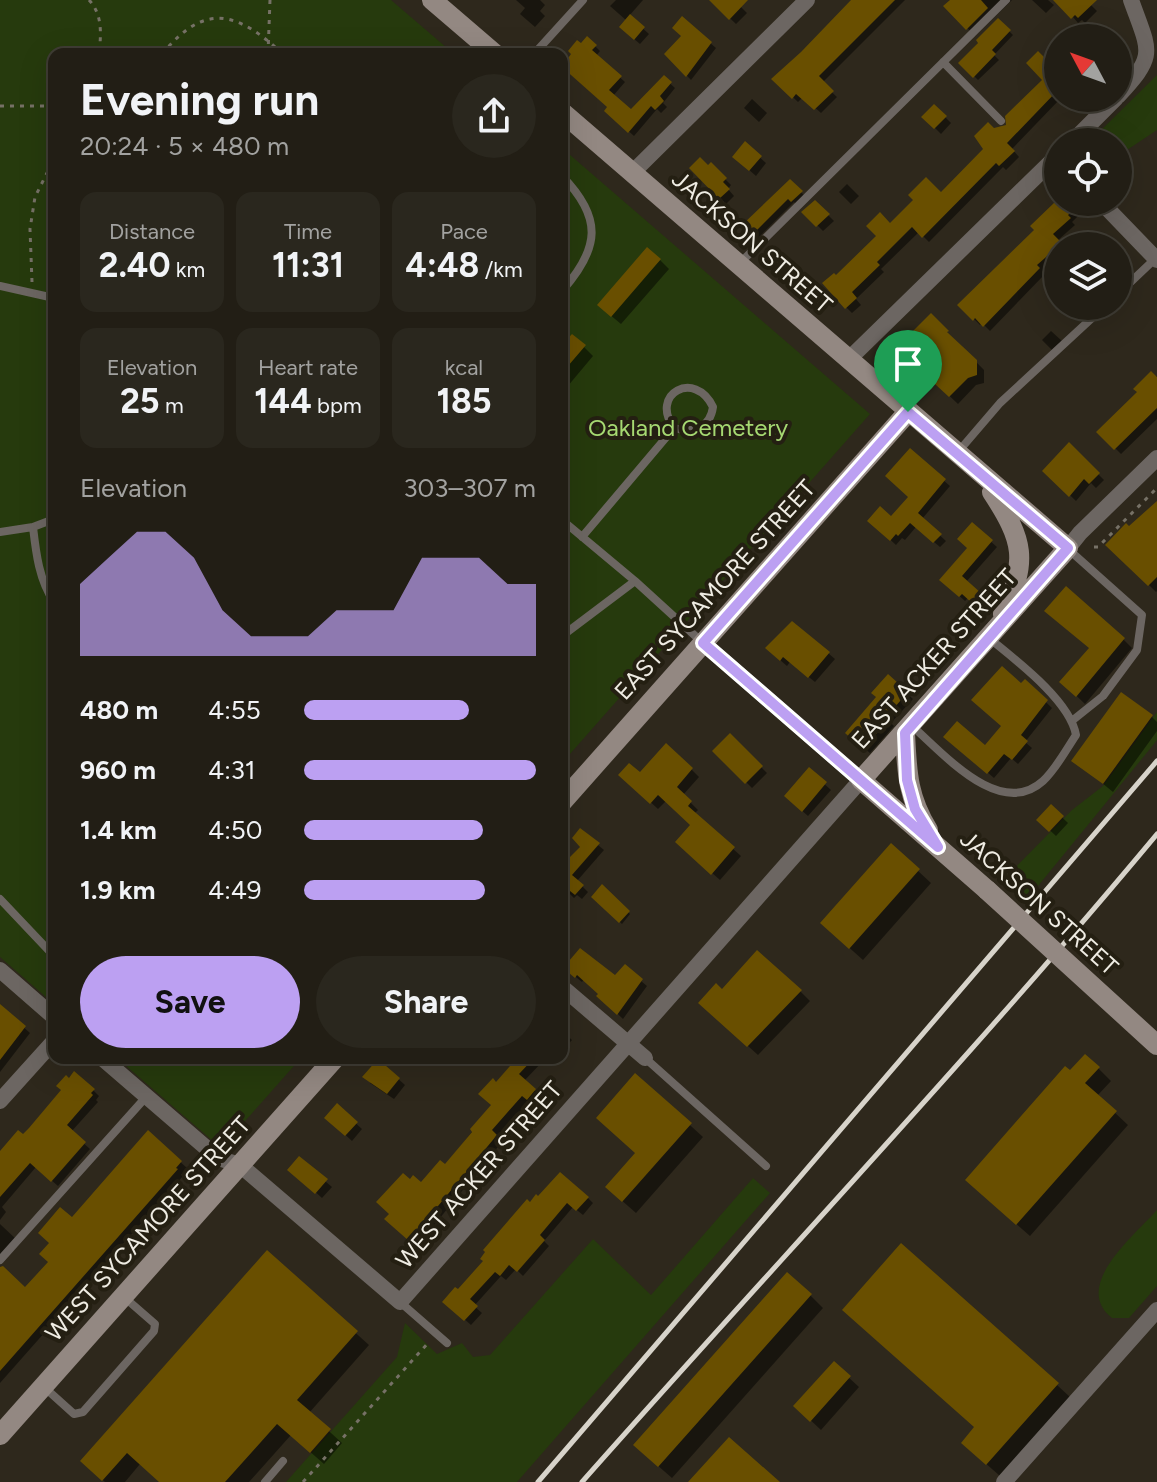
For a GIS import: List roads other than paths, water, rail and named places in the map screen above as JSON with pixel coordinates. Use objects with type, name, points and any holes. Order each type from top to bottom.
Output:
[{"type":"street","points":[[432,0],[488,48]]},
{"type":"street","points":[[632,173],[807,0]]},
{"type":"street","points":[[1131,0],[1148,47],[1148,59],[1142,72],[1132,82]]},
{"type":"street","points":[[1086,128],[1102,112]]},
{"type":"street","name":"JACKSON STREET","points":[[568,117],[1068,548]]},
{"type":"street","points":[[848,360],[1044,171]]},
{"type":"street","points":[[1115,216],[1156,259]]},
{"type":"street","name":"EAST SYCAMORE STREET","points":[[568,795],[908,412]]},
{"type":"street","name":"EAST ACKER STREET","points":[[626,1043],[1080,533],[1157,458]]},
{"type":"street","points":[[982,475],[1016,531],[1021,561],[1012,594],[992,634]]},
{"type":"street","name":"JACKSON STREET","points":[[703,643],[987,890],[1157,1045]]},
{"type":"street","points":[[908,729],[907,780],[915,809],[938,847]]},
{"type":"street","points":[[0,970],[48,1012]]},
{"type":"street","points":[[568,992],[645,1058]]},
{"type":"street","name":"WEST ACKER STREET","points":[[400,1302],[626,1043]]},
{"type":"street","points":[[0,1101],[48,1048]]},
{"type":"street","points":[[109,1064],[218,1158],[240,1165],[400,1302]]},
{"type":"street","name":"WEST SYCAMORE STREET","points":[[0,1435],[330,1064]]},
{"type":"street","points":[[1004,1482],[1157,1310]]},
{"type":"lane","points":[[539,48],[583,0]]},
{"type":"lane","points":[[739,265],[1006,0]]},
{"type":"lane","points":[[943,62],[1001,121]]},
{"type":"lane","points":[[568,182],[582,196],[593,227],[586,259],[568,284]]},
{"type":"lane","points":[[1132,281],[1156,259]]},
{"type":"lane","points":[[0,286],[48,297]]},
{"type":"lane","points":[[957,454],[1000,403],[1090,320]]},
{"type":"lane","points":[[687,387],[705,393],[713,407],[707,423],[689,432],[674,428],[666,411],[666,402],[671,395],[687,387]]},
{"type":"lane","points":[[582,537],[674,428]]},
{"type":"lane","points":[[0,532],[48,521]]},
{"type":"lane","points":[[568,525],[703,643]]},
{"type":"lane","points":[[33,527],[37,558],[48,593]]},
{"type":"lane","points":[[1068,548],[1142,615],[1137,650],[1103,696],[1073,720]]},
{"type":"lane","points":[[568,631],[635,581]]},
{"type":"lane","points":[[908,729],[992,790],[1023,794],[1043,781],[1076,735],[1073,720],[992,634]]},
{"type":"lane","points":[[0,899],[48,950]]},
{"type":"lane","points":[[645,1058],[766,1166]]},
{"type":"lane","points":[[0,1260],[146,1096]]},
{"type":"lane","points":[[43,1387],[74,1414],[83,1412],[154,1331],[155,1324],[123,1296]]},
{"type":"lane","points":[[400,1302],[447,1343]]},
{"type":"lane","points":[[265,1482],[283,1461]]},
{"type":"railway","points":[[538,1482],[1157,761]]},
{"type":"railway","points":[[582,1482],[944,1080],[1157,834]]},
{"type":"park label","name":"Oakland Cemetery","points":[[688,428]]}]
